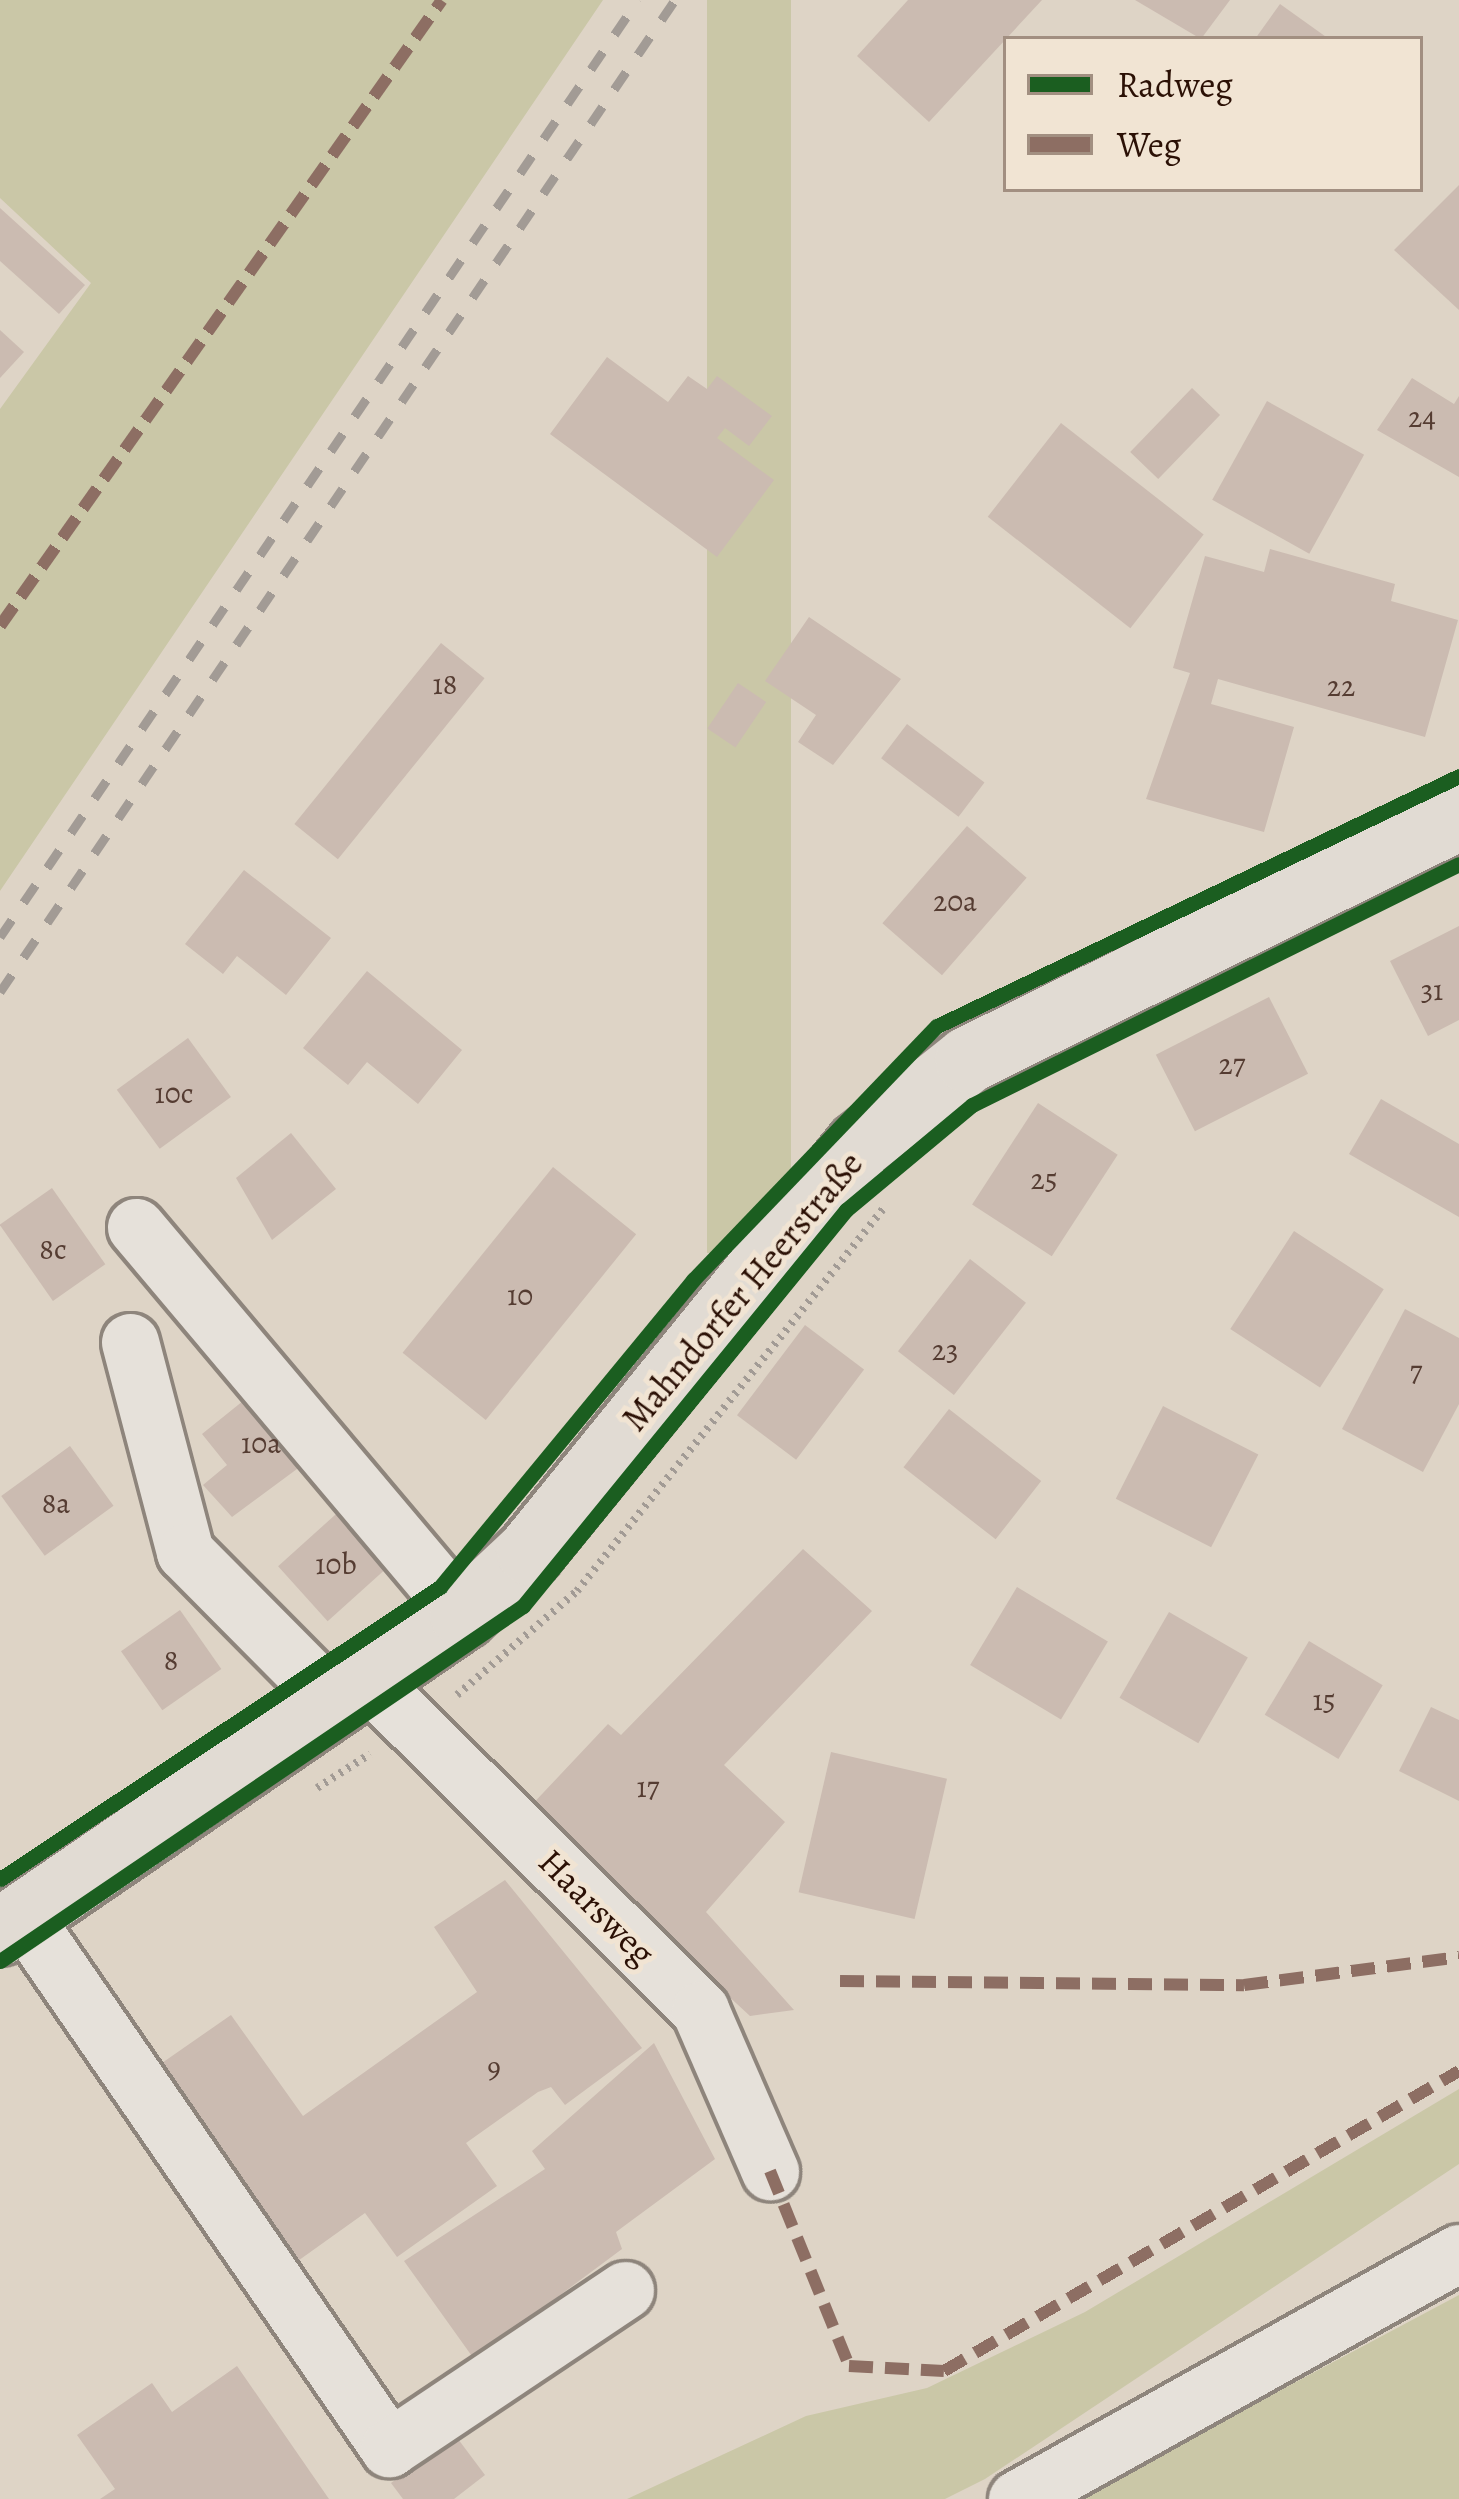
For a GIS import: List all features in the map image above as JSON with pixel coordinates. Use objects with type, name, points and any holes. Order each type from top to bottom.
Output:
[{"type":"main road","name":"Mahndorfer Heerstraße","points":[[12,1924],[463,1615],[530,1552],[860,1147],[932,1088],[1040,1018],[1459,817]]},
{"type":"street","points":[[136,1227],[463,1615]]},
{"type":"street","points":[[130,1342],[185,1552],[351,1691]]},
{"type":"street","name":"Haarsweg","points":[[351,1691],[700,2010],[770,2171]]},
{"type":"street","points":[[12,1924],[389,2448],[625,2290]]},
{"type":"street","points":[[1017,2499],[1459,2253]]},
{"type":"path","points":[[864,1196],[881,1180]]},
{"type":"shaded area","points":[[0,0],[603,0],[0,891],[0,409],[91,283],[0,198]]},
{"type":"shaded area","points":[[707,0],[791,0],[791,1253],[707,1253]]},
{"type":"shaded area","points":[[1459,2089],[1459,2164],[985,2479],[945,2499],[627,2499],[806,2416],[927,2388],[1085,2312]]},
{"type":"shaded area","points":[[1459,2295],[1459,2499],[1076,2499]]},
{"type":"building","points":[[908,0],[1042,0],[1009,36],[1003,36],[1003,42],[929,122],[857,56]]},
{"type":"building","points":[[1135,0],[1230,0],[1203,36]]},
{"type":"building","points":[[1280,4],[1325,36],[1257,36]]},
{"type":"building","points":[[1459,185],[1459,310],[1394,250]]},
{"type":"building","points":[[0,208],[85,285],[59,314],[0,261]]},
{"type":"building","points":[[0,330],[24,352],[0,378]]},
{"type":"building","points":[[607,357],[668,402],[688,376],[707,389],[717,376],[772,416],[749,446],[725,428],[717,438],[774,480],[717,557],[550,434]]},
{"type":"building","points":[[1412,378],[1454,404],[1459,396],[1459,477],[1377,430]]},
{"type":"building","points":[[1192,388],[1220,415],[1158,479],[1130,452]]},
{"type":"building","points":[[1267,401],[1364,455],[1309,554],[1212,500]]},
{"type":"building","points":[[1061,423],[1204,534],[1130,628],[988,517]]},
{"type":"building","points":[[1270,549],[1395,584],[1391,601],[1458,620],[1425,737],[1218,679],[1211,704],[1294,727],[1264,832],[1146,799],[1190,673],[1173,668],[1205,556],[1264,572]]},
{"type":"building","points":[[809,617],[901,679],[833,765],[798,742],[816,715],[765,681]]},
{"type":"building","points":[[441,643],[485,678],[338,859],[294,824]]},
{"type":"building","points":[[738,683],[766,702],[735,748],[707,729]]},
{"type":"building","points":[[907,724],[984,782],[959,817],[881,758]]},
{"type":"building","points":[[967,826],[1027,878],[942,975],[882,923]]},
{"type":"building","points":[[244,870],[331,938],[286,995],[237,956],[223,974],[185,944]]},
{"type":"building","points":[[1459,926],[1459,1020],[1428,1036],[1390,961]]},
{"type":"building","points":[[367,971],[462,1050],[418,1104],[367,1062],[348,1085],[303,1048]]},
{"type":"building","points":[[1269,997],[1308,1074],[1195,1131],[1156,1055]]},
{"type":"building","points":[[188,1038],[231,1097],[160,1149],[117,1090]]},
{"type":"building","points":[[1381,1099],[1459,1144],[1459,1217],[1349,1154]]},
{"type":"building","points":[[1038,1103],[1118,1155],[1052,1256],[972,1204]]},
{"type":"building","points":[[291,1133],[336,1189],[272,1240],[236,1178]]},
{"type":"building","points":[[553,1167],[636,1234],[486,1420],[403,1353]]},
{"type":"building","points":[[52,1188],[105,1264],[53,1301],[0,1225]]},
{"type":"building","points":[[1294,1231],[1384,1289],[1320,1387],[1230,1329]]},
{"type":"building","points":[[970,1259],[1026,1303],[954,1395],[898,1351]]},
{"type":"building","points":[[1405,1309],[1459,1338],[1459,1404],[1423,1472],[1342,1429]]},
{"type":"building","points":[[805,1325],[864,1370],[796,1460],[737,1415]]},
{"type":"building","points":[[263,1385],[320,1452],[232,1517],[203,1485],[227,1465],[202,1434]]},
{"type":"building","points":[[1163,1406],[1258,1455],[1211,1547],[1116,1499]]},
{"type":"building","points":[[949,1409],[1041,1481],[996,1539],[903,1467]]},
{"type":"building","points":[[70,1446],[113,1506],[45,1556],[1,1496]]},
{"type":"building","points":[[345,1506],[395,1561],[328,1621],[278,1566]]},
{"type":"building","points":[[803,1549],[872,1611],[724,1765],[785,1822],[706,1912],[794,2010],[750,2016],[527,1810],[608,1724],[621,1735]]},
{"type":"building","points":[[1017,1587],[1108,1642],[1061,1720],[970,1665]]},
{"type":"building","points":[[180,1610],[221,1669],[162,1710],[121,1651]]},
{"type":"building","points":[[1169,1612],[1248,1657],[1198,1743],[1120,1698]]},
{"type":"building","points":[[1309,1641],[1383,1685],[1338,1759],[1265,1715]]},
{"type":"building","points":[[1431,1707],[1459,1720],[1459,1801],[1399,1771]]},
{"type":"building","points":[[831,1752],[947,1779],[915,1919],[799,1892]]},
{"type":"building","points":[[505,1880],[642,2048],[565,2105],[551,2087],[466,2143],[497,2186],[397,2257],[365,2213],[288,2268],[149,2072],[231,2015],[303,2116],[477,1992],[434,1927]]},
{"type":"building","points":[[654,2043],[715,2159],[616,2232],[622,2249],[474,2359],[404,2261],[545,2169],[532,2151]]},
{"type":"building","points":[[237,2366],[329,2499],[100,2499],[115,2489],[77,2435],[152,2383],[172,2412]]},
{"type":"building","points":[[455,2435],[485,2475],[454,2499],[403,2499],[391,2483]]},
{"type":"railway","points":[[0,937],[638,0]]},
{"type":"railway","points":[[0,992],[675,0]]},
{"type":"marked path","points":[[0,626],[442,0]]},
{"type":"marked path","points":[[840,1981],[1244,1985],[1459,1957]]},
{"type":"marked path","points":[[770,2171],[849,2366],[944,2371],[1459,2071]]},
{"type":"cycle path","points":[[0,1879],[440,1587],[693,1280],[937,1026],[1459,776]]},
{"type":"cycle path","points":[[0,1961],[523,1606],[846,1210],[972,1105],[1459,864]]}]
